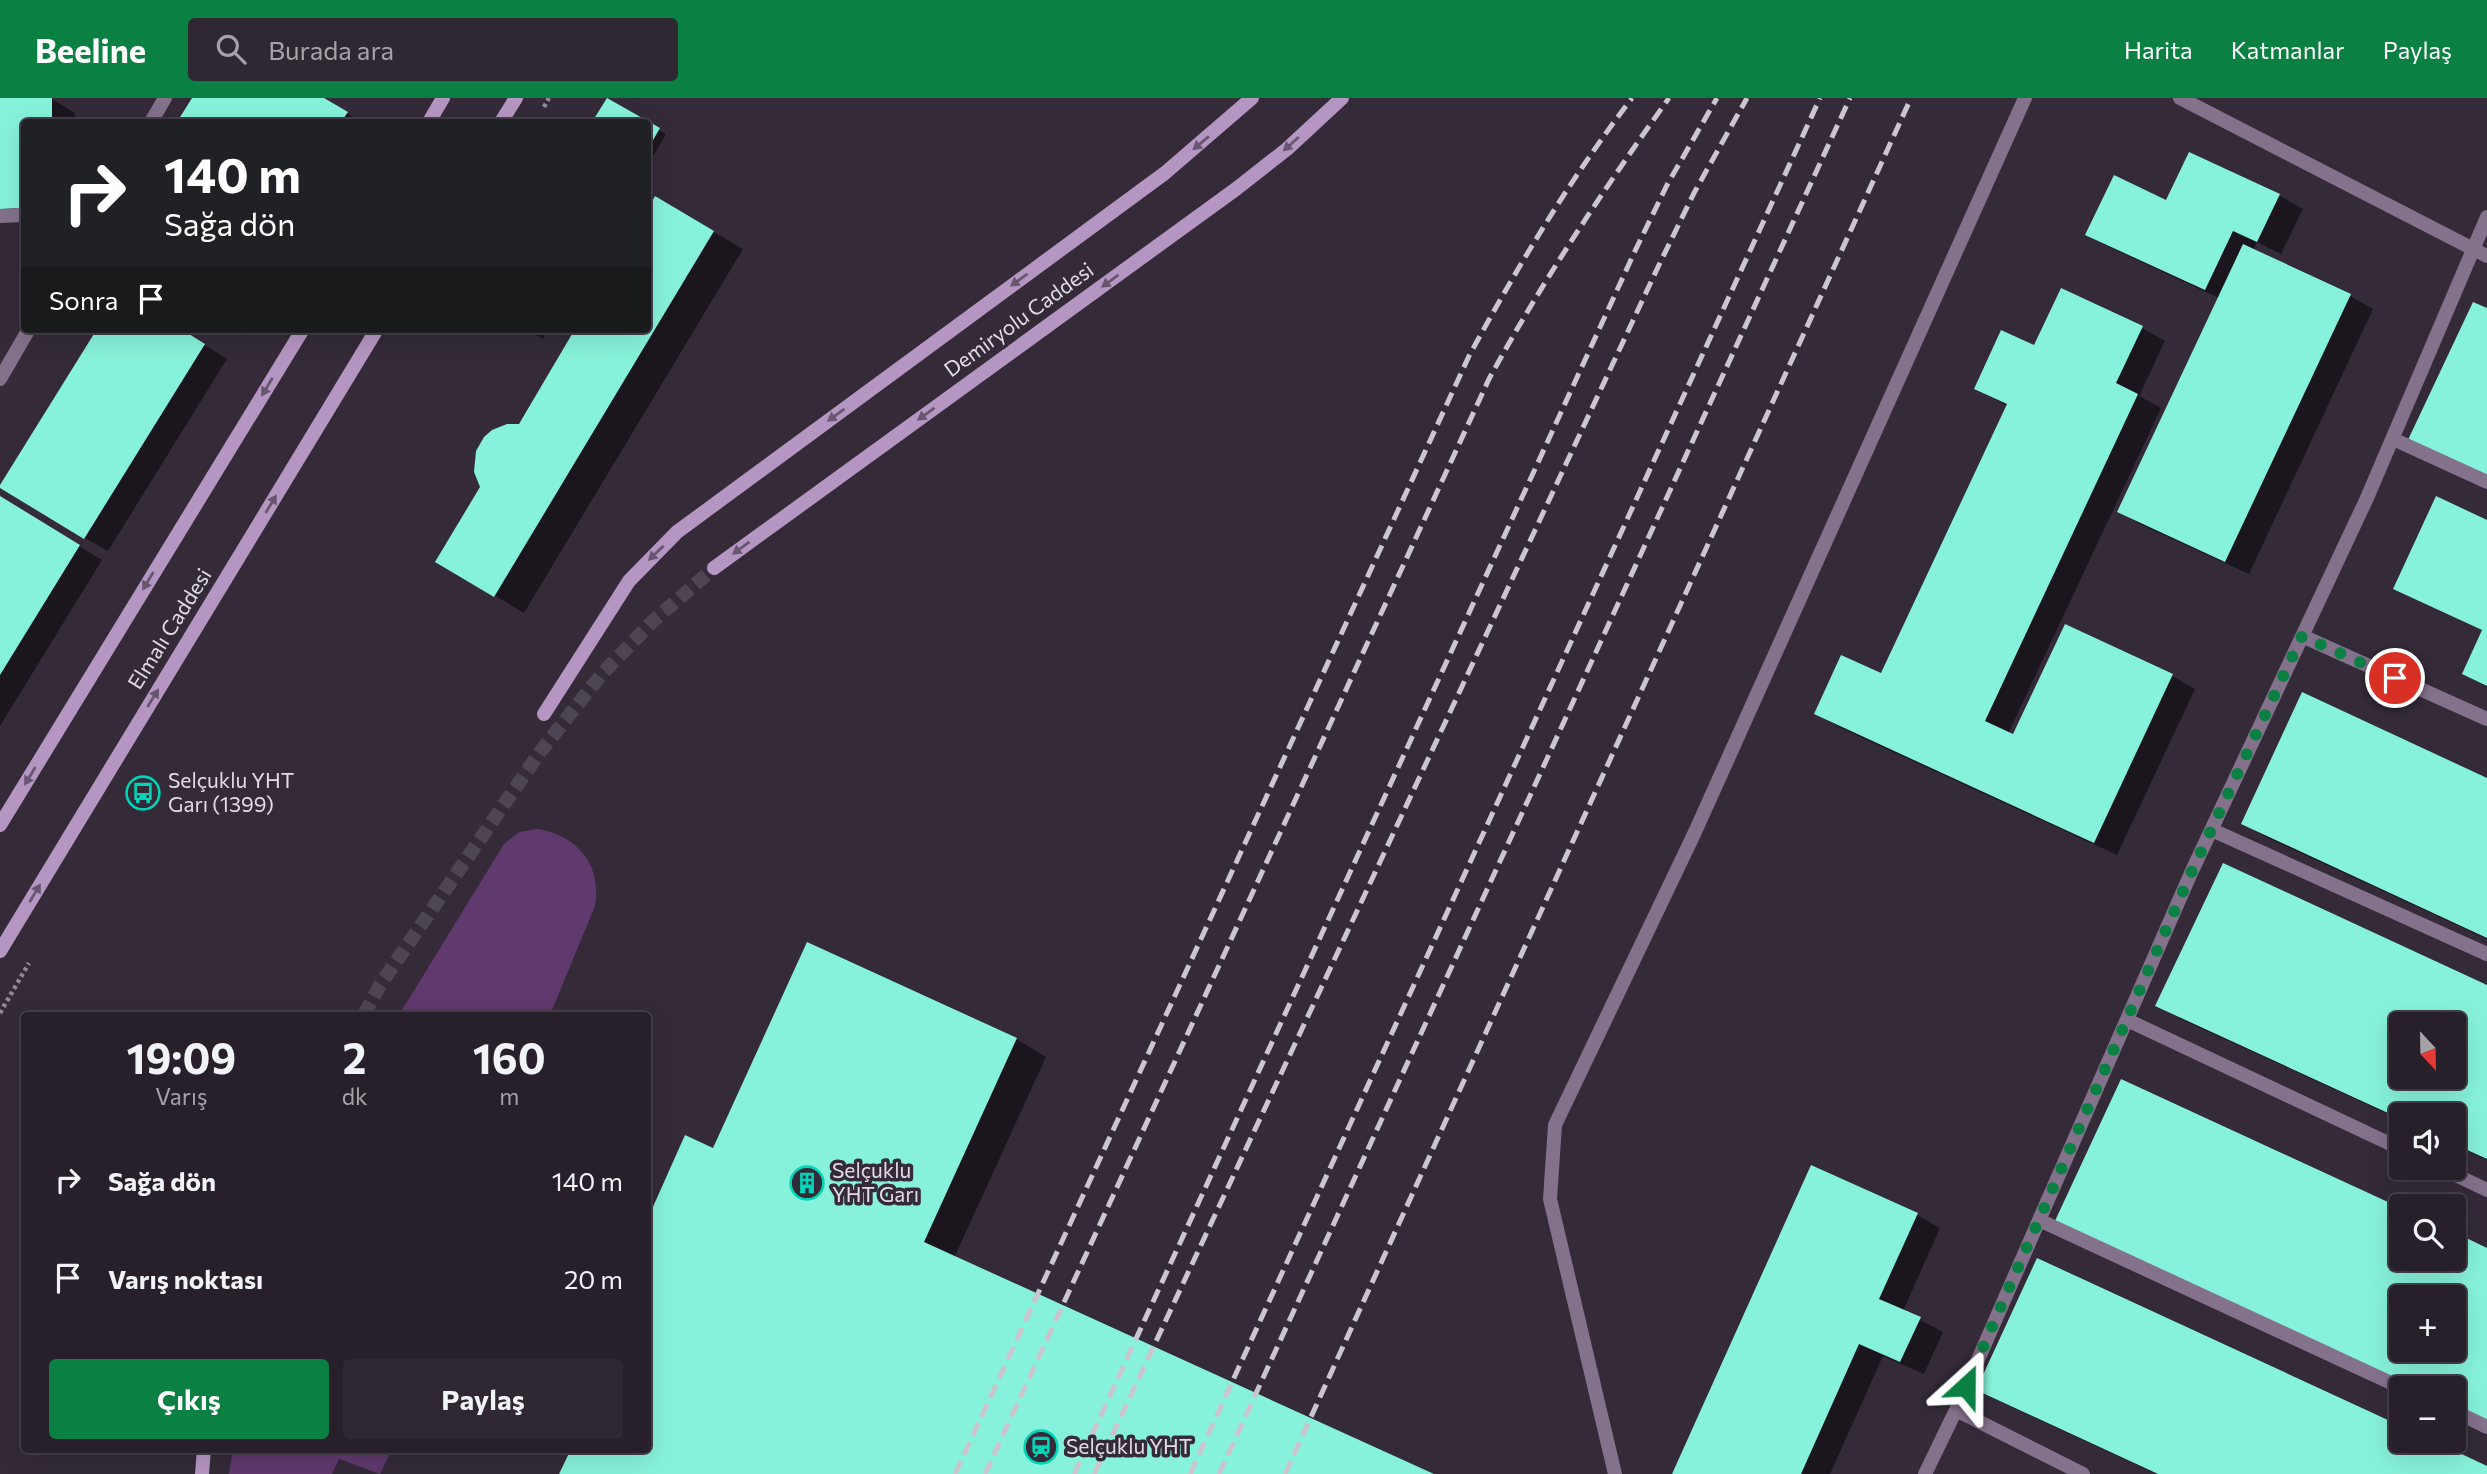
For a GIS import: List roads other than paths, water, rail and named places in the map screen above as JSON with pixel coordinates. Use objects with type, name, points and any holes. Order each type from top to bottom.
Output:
[{"type":"main road","points":[[503,119],[516,98]]},
{"type":"main road","points":[[544,714],[629,581],[677,532],[1165,173],[1252,98]]},
{"type":"main road","name":"Demiryolu Caddesi","points":[[714,568],[1236,189],[1287,149],[1342,98]]},
{"type":"main road","points":[[430,119],[437,100]]},
{"type":"main road","name":"Elmalı Caddesi","points":[[0,825],[301,333]]},
{"type":"main road","name":"Elmalı Caddesi","points":[[0,951],[375,333]]},
{"type":"main road","points":[[202,1474],[204,1453]]},
{"type":"street","points":[[152,119],[165,98]]},
{"type":"street","points":[[1615,1474],[1550,1199],[1555,1125],[1695,832],[2025,98]]},
{"type":"street","points":[[2180,98],[2480,253]]},
{"type":"street","points":[[0,216],[21,215]]},
{"type":"street","points":[[1925,1474],[1956,1410],[2212,830],[2480,253],[2487,217]]},
{"type":"street","points":[[0,380],[27,333]]},
{"type":"street","points":[[2393,439],[2487,482]]},
{"type":"street","points":[[2302,636],[2487,719]]},
{"type":"street","points":[[2212,830],[2487,954]]},
{"type":"street","points":[[2127,1020],[2389,1143]]},
{"type":"street","points":[[2466,1180],[2487,1190]]},
{"type":"street","points":[[2039,1220],[2389,1382]]},
{"type":"street","points":[[1956,1410],[2083,1474]]},
{"type":"street","points":[[2466,1417],[2487,1427]]},
{"type":"tunnel","points":[[366,1012],[380,985],[540,752],[601,675],[652,622],[714,568]]},
{"type":"railway","points":[[955,1474],[1469,356],[1546,224],[1587,160],[1632,98]]},
{"type":"railway","points":[[985,1474],[1489,379],[1575,236],[1669,98]]},
{"type":"railway","points":[[1074,1474],[1635,251],[1667,185],[1717,98]]},
{"type":"railway","points":[[1094,1474],[1658,267],[1694,193],[1747,98]]},
{"type":"railway","points":[[1190,1474],[1820,98]]},
{"type":"railway","points":[[1219,1474],[1850,98]]},
{"type":"railway","points":[[1285,1474],[1911,98]]},
{"type":"place","name":"Selçuklu YHT Garı (1399)","points":[[143,793]]},
{"type":"place","name":"Selçuklu YHT Garı","points":[[807,1183]]},
{"type":"place","name":"Selçuklu YHT","points":[[1041,1447]]}]
